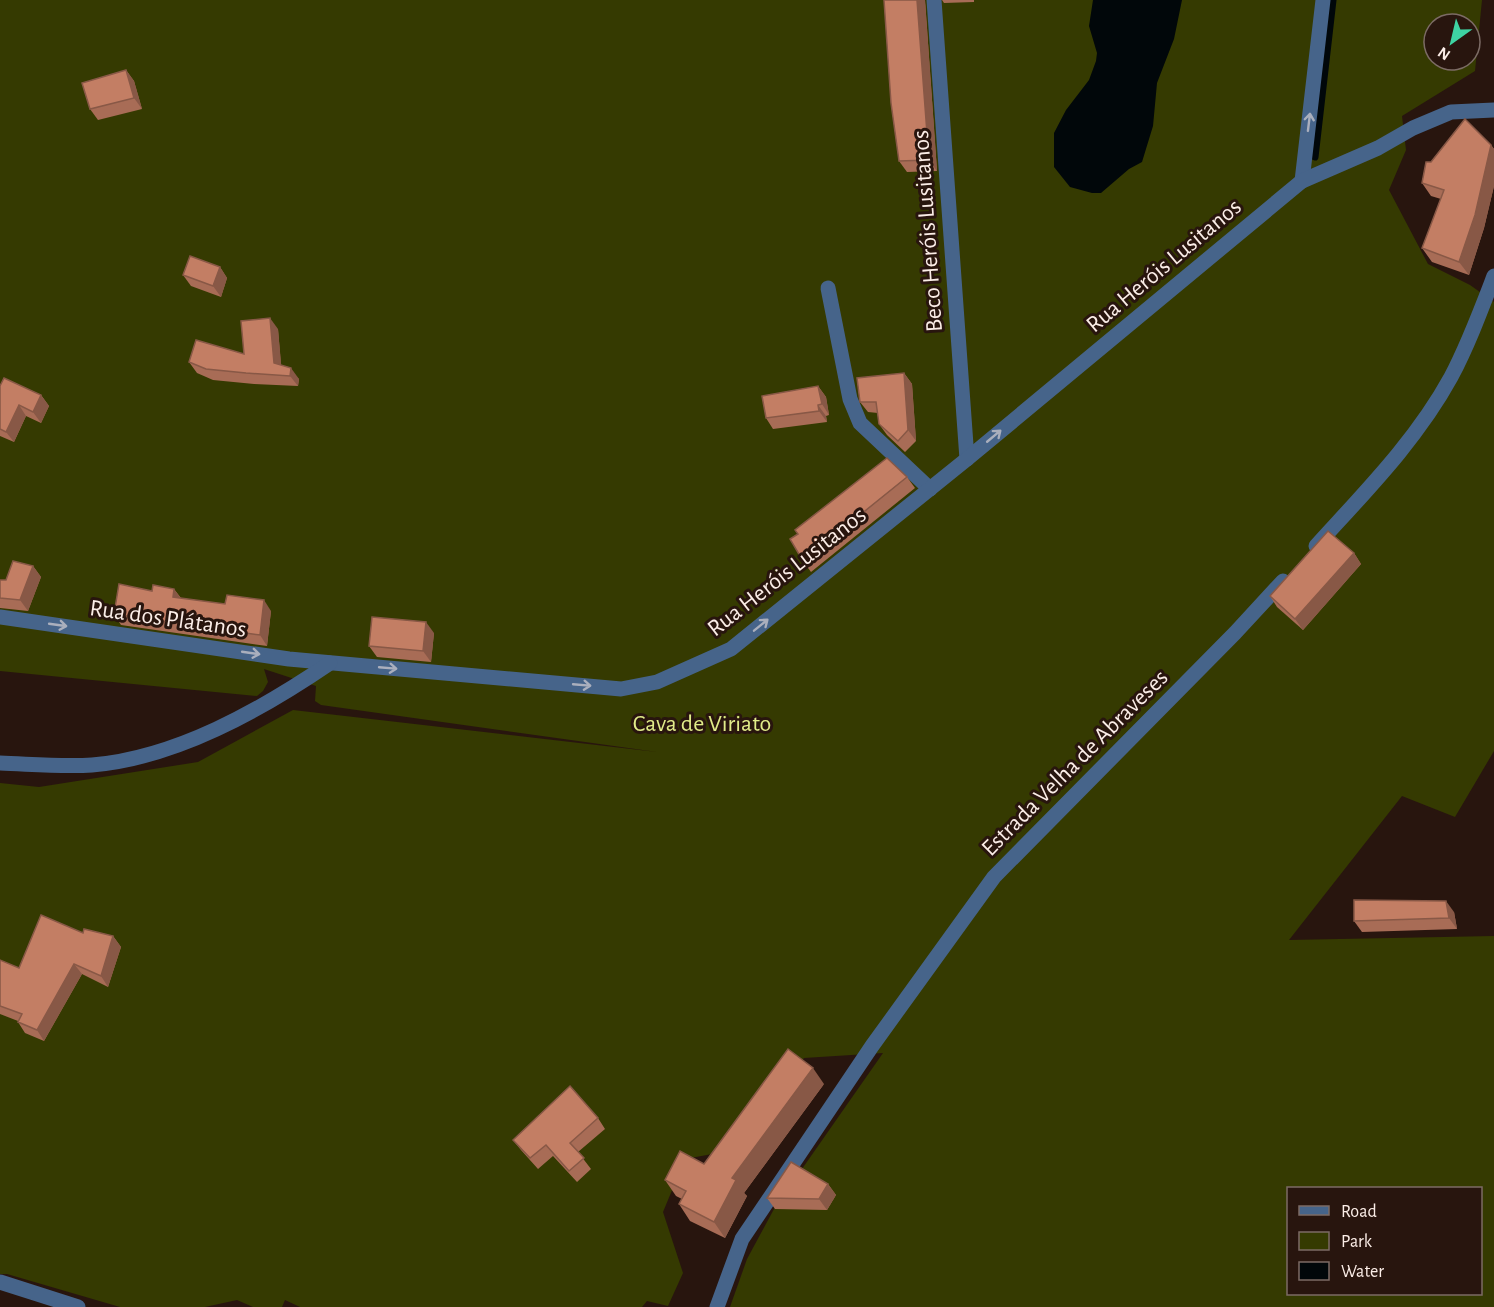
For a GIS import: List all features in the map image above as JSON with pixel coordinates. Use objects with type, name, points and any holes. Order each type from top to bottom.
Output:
[{"type":"street","name":"Beco Heróis Lusitanos","points":[[934,0],[967,459]]},
{"type":"street","points":[[1302,180],[1323,0]]},
{"type":"street","name":"Rua Heróis Lusitanos","points":[[330,663],[621,689],[657,682],[731,649],[967,459],[1302,180],[1378,148],[1413,128],[1451,112],[1494,110]]},
{"type":"street","points":[[1306,556],[1385,470],[1420,425],[1451,377],[1494,276]]},
{"type":"street","points":[[828,288],[850,399],[860,423],[930,489]]},
{"type":"street","name":"Estrada Velha de Abraveses","points":[[717,1307],[742,1239],[872,1046],[994,877],[1235,633],[1291,573]]},
{"type":"street","name":"Rua dos Plátanos","points":[[0,617],[330,663]]},
{"type":"street","points":[[0,763],[92,765],[154,752],[200,735],[266,705],[330,663]]},
{"type":"street","points":[[0,1282],[78,1307]]},
{"type":"green space","name":"Cava de Viriato","points":[[0,0],[1482,0],[1481,12],[1422,12],[1422,72],[1473,72],[1402,116],[1406,150],[1389,190],[1428,264],[1470,285],[1494,302],[1494,751],[1455,817],[1402,796],[1289,940],[1494,936],[1494,1307],[730,1307],[747,1259],[774,1209],[883,1053],[804,1058],[723,1152],[685,1159],[663,1212],[683,1273],[668,1306],[647,1301],[642,1307],[300,1307],[285,1300],[282,1307],[253,1307],[237,1300],[205,1307],[120,1307],[7,1274],[0,1274],[0,783],[39,787],[198,762],[293,710],[657,752],[321,705],[315,701],[316,686],[264,669],[268,682],[257,696],[0,671]]},
{"type":"water","points":[[1093,0],[1182,0],[1174,39],[1157,83],[1153,126],[1142,162],[1129,169],[1101,193],[1070,187],[1054,167],[1054,133],[1066,110],[1089,80],[1096,61],[1097,53],[1089,26]]},
{"type":"building","points":[[884,0],[917,0],[929,160],[899,161],[891,103]]},
{"type":"building","points":[[126,70],[134,98],[90,109],[82,83]]},
{"type":"building","points":[[1465,119],[1491,145],[1475,215],[1459,262],[1422,248],[1444,190],[1422,183],[1426,162],[1431,162]]},
{"type":"building","points":[[190,256],[220,267],[213,286],[183,275]]},
{"type":"building","points":[[270,318],[274,363],[291,368],[290,376],[206,369],[189,362],[196,340],[244,354],[241,321]]},
{"type":"building","points":[[904,373],[908,430],[898,441],[879,424],[876,402],[860,402],[857,378]]},
{"type":"building","points":[[4,378],[41,395],[33,412],[19,405],[6,432],[0,429],[0,386]]},
{"type":"building","points":[[818,386],[822,404],[818,405],[819,411],[766,418],[762,396]]},
{"type":"building","points":[[887,458],[907,477],[803,561],[790,539],[798,534],[795,530]]},
{"type":"building","points":[[1328,531],[1354,553],[1295,619],[1270,596]]},
{"type":"building","points":[[13,561],[33,566],[20,600],[0,598],[0,580],[6,580]]},
{"type":"building","points":[[119,584],[152,591],[153,585],[174,589],[173,597],[225,604],[227,595],[264,600],[260,635],[114,614]]},
{"type":"building","points":[[372,617],[426,622],[423,651],[369,646]]},
{"type":"building","points":[[1354,900],[1446,901],[1449,918],[1354,921]]},
{"type":"building","points":[[41,915],[83,933],[84,929],[113,936],[101,976],[74,964],[37,1030],[18,1022],[22,1014],[0,1006],[0,960],[19,968]]},
{"type":"building","points":[[788,1049],[813,1068],[732,1178],[736,1180],[714,1222],[679,1204],[686,1191],[665,1180],[680,1151],[704,1164]]},
{"type":"building","points":[[570,1086],[598,1118],[570,1143],[584,1158],[569,1171],[546,1145],[530,1158],[513,1140]]},
{"type":"building","points":[[791,1162],[828,1184],[819,1199],[767,1198]]},
{"type":"waterway","points":[[1315,157],[1333,0]]}]
